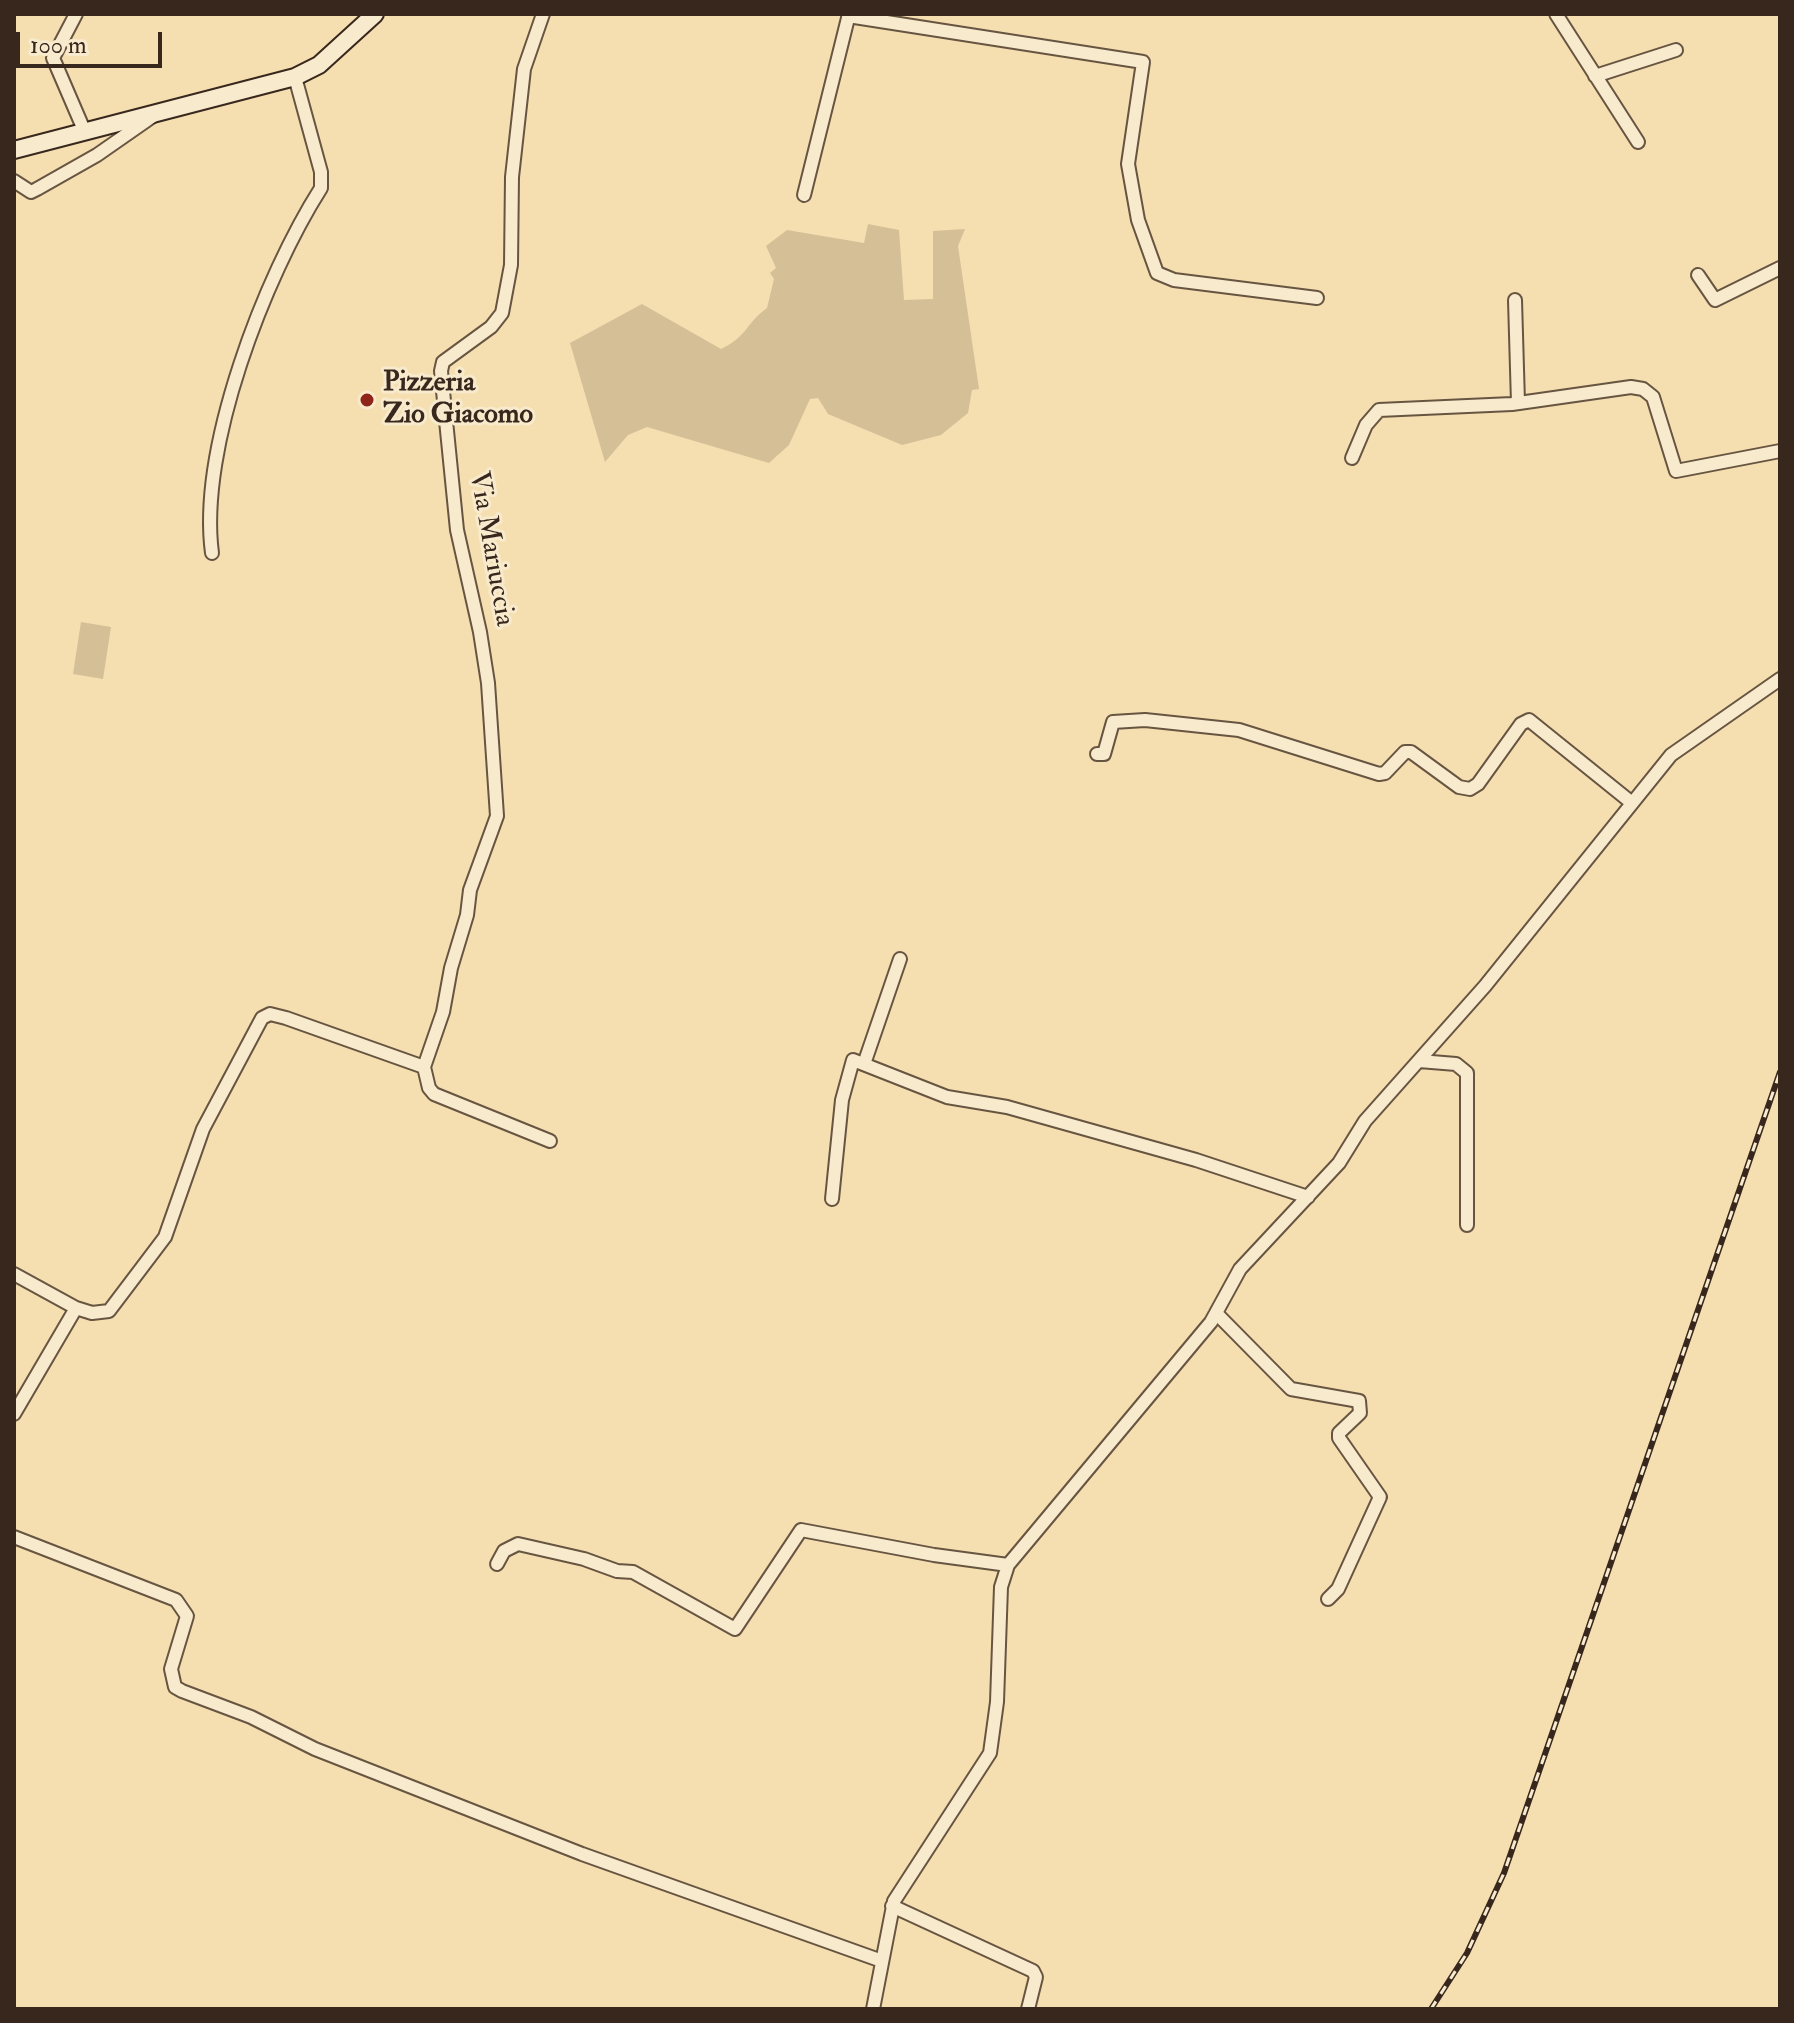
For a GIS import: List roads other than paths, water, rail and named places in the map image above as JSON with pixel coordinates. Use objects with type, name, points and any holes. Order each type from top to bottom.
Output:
[{"type":"main road","points":[[14,150],[295,77],[327,60],[375,14]]},
{"type":"street","points":[[76,14],[53,58],[84,130]]},
{"type":"street","name":"Via Mariuccia","points":[[424,1067],[443,1012],[451,968],[467,915],[470,890],[497,816],[488,683],[457,530],[441,371],[443,362],[491,327],[502,313],[511,265],[512,177],[524,69],[543,14]]},
{"type":"street","points":[[1556,14],[1638,142]]},
{"type":"street","points":[[804,195],[849,15],[1143,62],[1128,164],[1138,220],[1157,273],[1174,280],[1317,298]]},
{"type":"street","points":[[1595,76],[1676,50]]},
{"type":"street","points":[[212,553],[212,491],[239,366],[268,295],[321,188],[321,172],[295,77]]},
{"type":"street","points":[[14,181],[31,192],[97,155],[158,112]]},
{"type":"street","points":[[1698,275],[1715,300],[1780,268]]},
{"type":"street","points":[[1515,300],[1518,403]]},
{"type":"street","points":[[1352,458],[1366,425],[1379,410],[1518,403],[1616,387],[1643,389],[1653,397],[1669,456],[1679,472],[1780,451]]},
{"type":"street","points":[[873,2009],[892,1906],[990,1753],[997,1702],[1001,1587],[1008,1565],[1101,1458],[1216,1313],[1240,1269],[1339,1163],[1365,1121],[1485,986],[1671,755],[1780,679]]},
{"type":"street","points":[[1097,754],[1104,754],[1113,722],[1145,720],[1239,730],[1379,774],[1385,773],[1405,752],[1411,752],[1459,787],[1470,789],[1478,784],[1521,724],[1529,720],[1632,803]]},
{"type":"street","points":[[864,1064],[900,959]]},
{"type":"street","points":[[14,1274],[76,1308],[92,1313],[109,1311],[165,1237],[203,1129],[262,1018],[270,1014],[424,1067],[429,1088],[434,1094],[550,1141]]},
{"type":"street","points":[[832,1199],[842,1100],[853,1060],[947,1097],[1007,1107],[1196,1160],[1308,1197]]},
{"type":"street","points":[[1419,1061],[1456,1064],[1467,1073],[1467,1225]]},
{"type":"street","points":[[14,1414],[76,1308]]},
{"type":"street","points":[[1216,1313],[1291,1389],[1359,1401],[1360,1413],[1339,1433],[1339,1438],[1380,1497],[1338,1589],[1328,1599]]},
{"type":"street","points":[[497,1564],[509,1546],[522,1544],[617,1571],[633,1572],[735,1629],[801,1530],[934,1555],[1008,1565]]},
{"type":"street","points":[[14,1537],[176,1600],[187,1616],[171,1669],[175,1687],[182,1691],[251,1717],[315,1749],[582,1854],[882,1961]]},
{"type":"street","points":[[892,1906],[1033,1971],[1036,1977],[1028,2009]]},
{"type":"railway","points":[[1431,2009],[1467,1953],[1504,1873],[1780,1072]]},
{"type":"place","name":"Pizzeria Zio Giacomo","points":[[367,400]]}]
